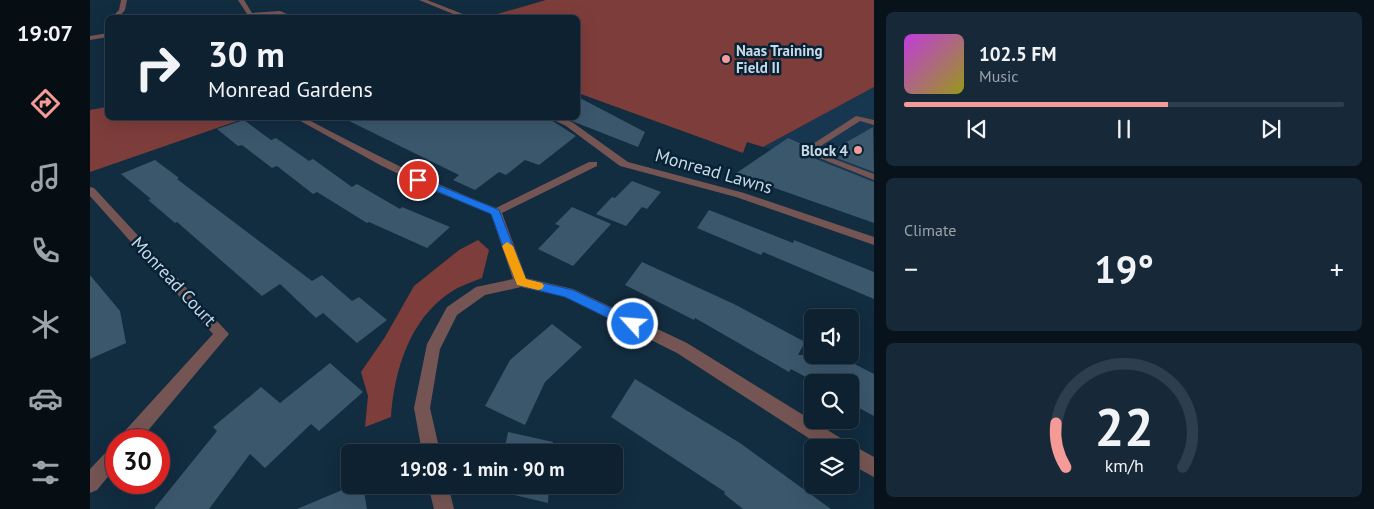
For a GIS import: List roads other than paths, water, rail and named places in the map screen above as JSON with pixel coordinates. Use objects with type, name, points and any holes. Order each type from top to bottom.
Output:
[{"type":"street","points":[[117,15],[122,10],[124,0]]},
{"type":"street","points":[[242,0],[251,15],[278,12],[289,15]]},
{"type":"street","points":[[422,0],[462,15]]},
{"type":"street","points":[[90,38],[105,36]]},
{"type":"street","points":[[303,120],[427,184],[496,212],[521,282]]},
{"type":"street","name":"Monread Lawns","points":[[559,120],[569,124],[624,164],[740,196],[874,241]]},
{"type":"street","points":[[496,212],[593,164]]},
{"type":"street","name":"Monread Court","points":[[90,190],[222,334],[138,429]]},
{"type":"street","points":[[429,444],[422,408],[432,349],[452,311],[480,291],[521,282],[568,293],[682,348],[827,439]]},
{"type":"street","points":[[859,459],[874,468]]},
{"type":"street","points":[[90,484],[105,467]]},
{"type":"street","points":[[440,494],[444,509]]},
{"type":"lane","points":[[874,123],[859,118],[806,151],[874,177]]},
{"type":"place","name":"Naas Training Field II","points":[[726,59]]},
{"type":"place","name":"Block 4","points":[[858,150]]}]
